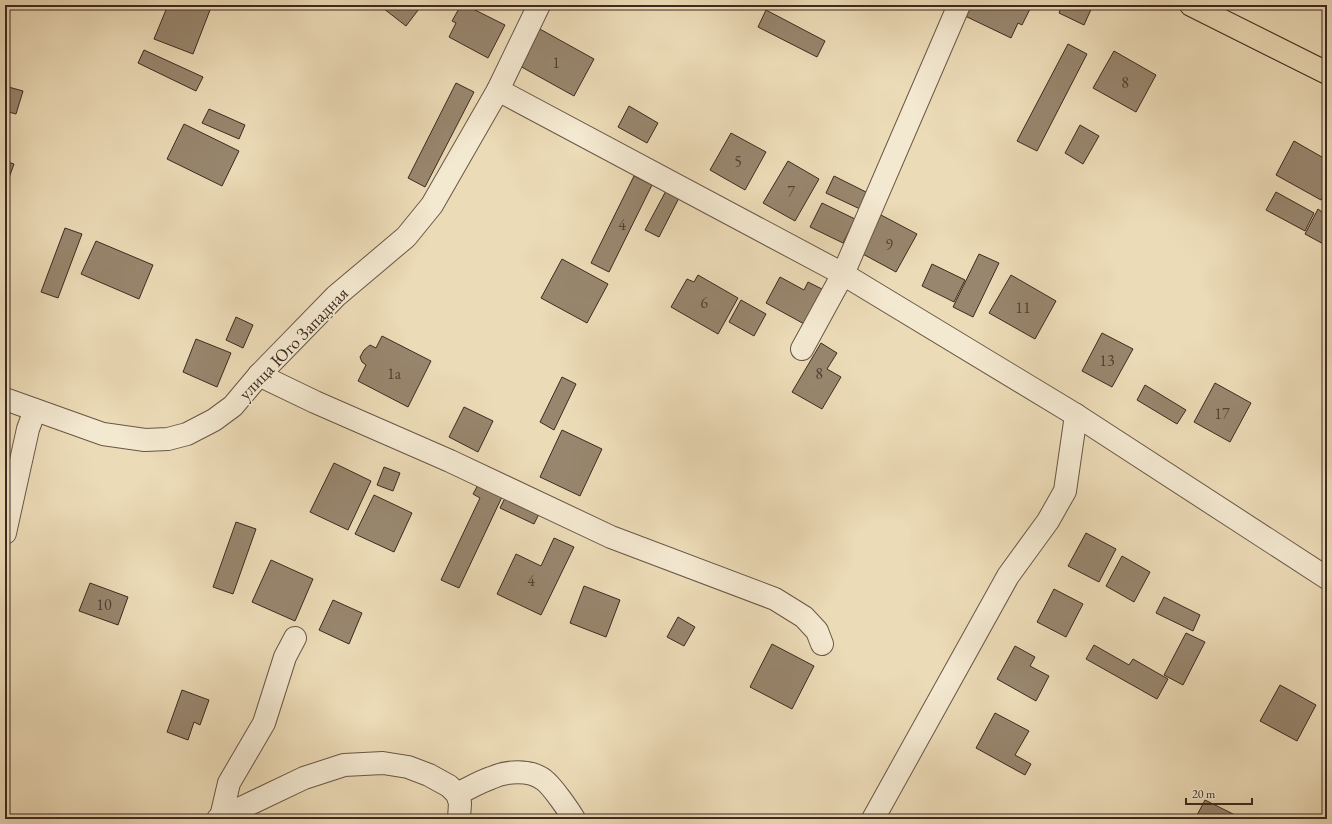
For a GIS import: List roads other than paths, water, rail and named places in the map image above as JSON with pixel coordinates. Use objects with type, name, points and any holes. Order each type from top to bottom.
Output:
[{"type":"main road","points":[[1191,5],[1327,72]]},
{"type":"street","name":"улица Юго Западная","points":[[5,399],[103,434],[145,440],[168,439],[186,434],[214,420],[233,406],[259,375],[336,296],[406,237],[432,205],[498,90],[539,5]]},
{"type":"street","points":[[802,349],[843,274],[959,5]]},
{"type":"street","points":[[498,90],[843,274],[1076,415],[1327,578]]},
{"type":"street","points":[[259,375],[315,402],[450,461],[611,537],[775,600],[804,617],[817,631],[822,644]]},
{"type":"street","points":[[5,533],[28,429],[34,410]]},
{"type":"street","points":[[873,819],[1008,576],[1048,521],[1065,491],[1076,415]]},
{"type":"street","points":[[219,818],[229,783],[264,723],[285,657],[295,638]]},
{"type":"street","points":[[219,818],[304,778],[344,766],[382,763],[408,767],[429,775],[449,786],[457,794],[460,803],[459,819]]},
{"type":"street","points":[[457,794],[492,777],[513,773],[530,773],[544,780],[568,809],[574,819]]}]
